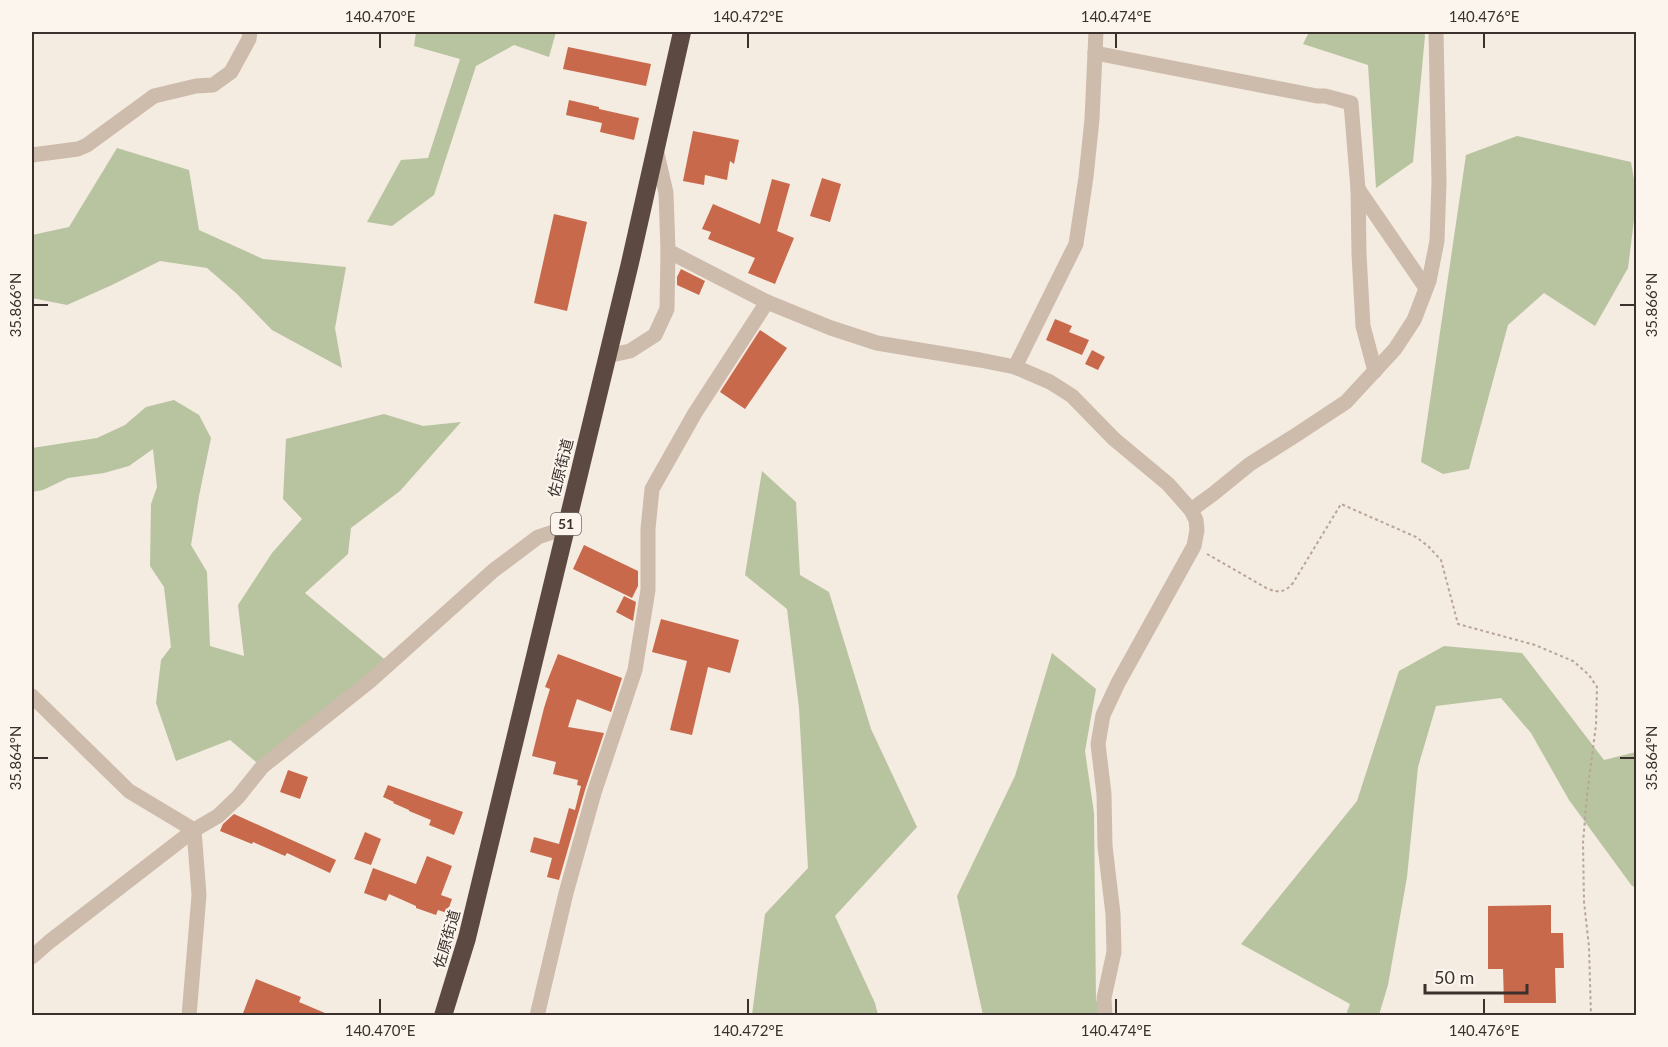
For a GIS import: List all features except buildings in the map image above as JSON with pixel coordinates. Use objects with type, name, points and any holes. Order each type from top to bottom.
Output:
[{"type":"highway","name":"佐原街道","points":[[443,1016],[467,938],[607,356],[682,32]]},
{"type":"street","points":[[32,155],[78,149],[87,145],[154,96],[196,86],[213,85],[231,72],[249,39],[249,32]]},
{"type":"street","points":[[1015,367],[1076,243],[1086,177],[1096,32]]},
{"type":"street","points":[[1191,510],[1250,464],[1346,402],[1395,349],[1414,320],[1426,288],[1437,241],[1439,182],[1436,32]]},
{"type":"street","points":[[1095,52],[1351,103],[1358,189],[1363,326],[1375,371]]},
{"type":"street","points":[[607,356],[630,351],[655,335],[667,309],[666,193],[656,147]]},
{"type":"street","points":[[1358,189],[1426,288]]},
{"type":"street","points":[[668,251],[766,302],[831,328],[877,343],[1015,367],[1050,382],[1072,396],[1114,439],[1168,484],[1191,510],[1196,520],[1197,530],[1194,546],[1118,683],[1103,715],[1098,744],[1104,794],[1114,952],[1104,998],[1105,1016]]},
{"type":"street","points":[[537,1016],[566,893],[588,815],[635,670],[648,590],[648,530],[652,489],[695,413],[766,302]]},
{"type":"street","points":[[32,957],[194,830],[218,816],[262,767],[369,682],[494,570],[538,537],[565,528]]},
{"type":"street","points":[[32,696],[129,791],[194,830]]},
{"type":"street","points":[[189,1016],[199,895],[194,830]]},
{"type":"path","points":[[1194,546],[1268,589],[1278,592],[1286,591],[1341,504],[1416,537],[1428,546],[1440,560],[1458,624],[1535,645],[1573,662],[1589,675],[1597,687],[1596,725],[1583,843],[1591,1016]]},
{"type":"green space","points":[[416,32],[556,32],[549,57],[514,45],[476,66],[434,195],[392,226],[367,222],[401,160],[428,158],[460,59],[414,46]]},
{"type":"green space","points":[[1309,32],[1424,32],[1413,162],[1376,188],[1368,65],[1303,44]]},
{"type":"green space","points":[[1517,136],[1631,162],[1636,204],[1628,268],[1595,326],[1544,293],[1508,325],[1469,469],[1443,474],[1421,462],[1466,155]]},
{"type":"green space","points":[[117,148],[189,170],[199,230],[263,259],[346,267],[335,328],[342,368],[272,330],[237,294],[207,268],[160,261],[67,305],[32,298],[32,235],[69,227]]},
{"type":"green space","points":[[174,400],[199,415],[211,438],[191,545],[207,572],[210,646],[244,656],[238,605],[272,553],[302,519],[283,499],[286,439],[384,414],[423,426],[461,422],[400,491],[351,528],[348,554],[305,593],[389,663],[262,767],[230,740],[176,761],[156,703],[161,660],[171,647],[164,587],[150,566],[151,504],[157,487],[153,449],[129,466],[104,473],[68,478],[43,490],[32,492],[32,448],[97,438],[125,425],[146,407]]},
{"type":"green space","points":[[762,471],[796,502],[800,575],[829,592],[871,729],[917,827],[835,916],[875,1003],[878,1015],[752,1015],[765,914],[808,868],[799,708],[787,609],[745,575]]},
{"type":"green space","points":[[1444,646],[1522,653],[1604,760],[1636,752],[1636,887],[1632,886],[1569,800],[1531,733],[1501,698],[1436,706],[1418,767],[1407,877],[1388,985],[1379,1015],[1346,1015],[1350,1004],[1241,944],[1357,801],[1399,671]]},
{"type":"green space","points":[[1052,653],[1096,689],[1085,751],[1094,813],[1096,1000],[1104,1015],[983,1015],[957,896],[1015,776]]}]
